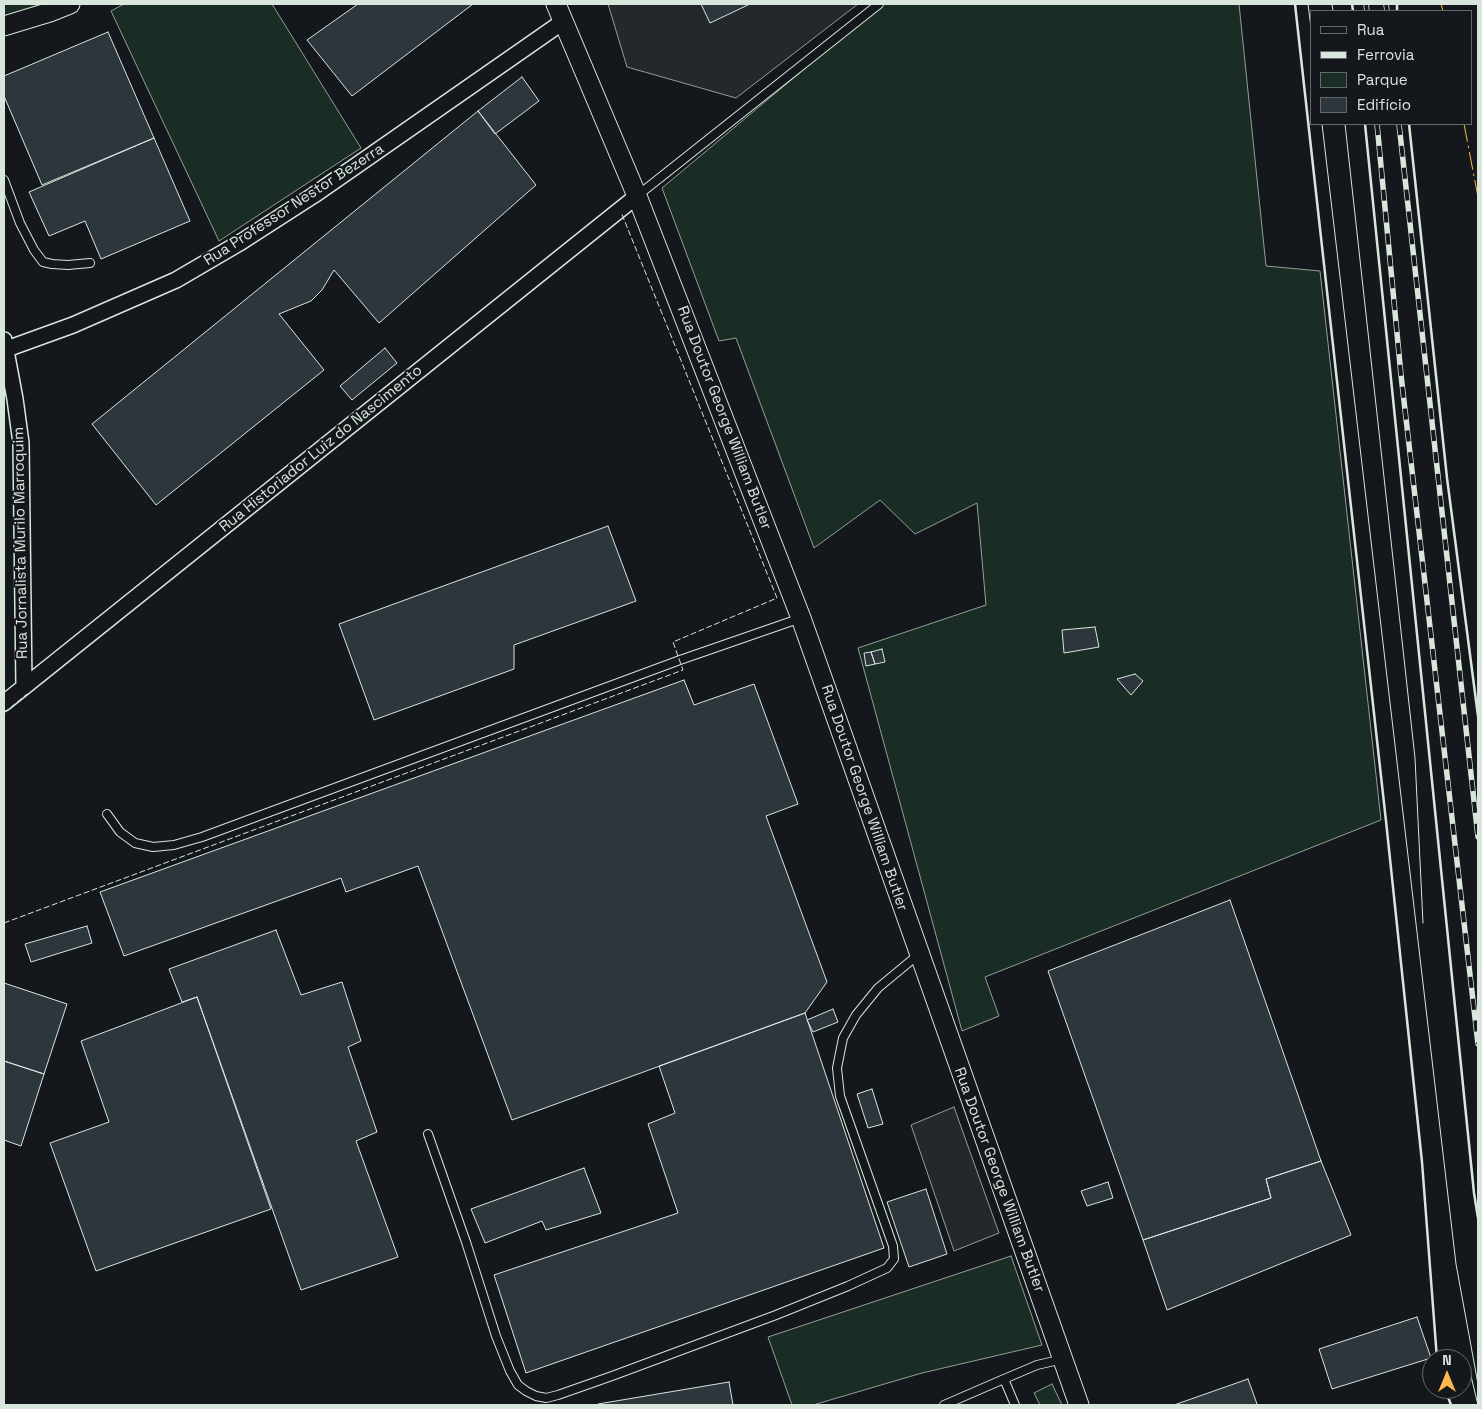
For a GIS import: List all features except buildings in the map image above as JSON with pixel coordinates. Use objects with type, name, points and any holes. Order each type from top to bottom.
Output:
[{"type":"street","points":[[4,26],[70,4]]},
{"type":"street","name":"Rua Doutor George William Butler","points":[[556,4],[638,196],[802,618],[1079,1405]]},
{"type":"street","name":"Rua Professor Nestor Bezerra","points":[[5,346],[73,325],[176,280],[242,242],[314,195],[564,21]]},
{"type":"street","name":"Rua Historiador Luiz do Nascimento","points":[[4,703],[638,196]]},
{"type":"street","name":"Rua Jornalista Murilo Marroquim","points":[[5,346],[21,443],[24,687]]},
{"type":"lane","points":[[638,196],[880,4]]},
{"type":"lane","points":[[4,180],[20,223],[34,250],[43,262],[52,264],[90,263]]},
{"type":"lane","points":[[107,814],[120,832],[135,843],[153,847],[174,845],[670,663],[802,618]]},
{"type":"lane","points":[[428,1134],[463,1233],[496,1336],[510,1371],[518,1385],[536,1396],[546,1398],[612,1376],[848,1286],[887,1268],[894,1259],[893,1246],[840,1096],[837,1068],[843,1038],[856,1015],[878,988],[919,954]]},
{"type":"lane","points":[[944,1405],[1037,1365],[1063,1359]]},
{"type":"lane","points":[[1004,1379],[1015,1405]]},
{"type":"green space","points":[[4,4],[53,4],[4,20]]},
{"type":"green space","points":[[124,4],[272,4],[361,148],[219,241],[111,11]]},
{"type":"green space","points":[[882,4],[1239,4],[1266,266],[1320,271],[1381,820],[985,977],[999,1016],[962,1031],[858,648],[986,605],[977,503],[915,534],[880,500],[814,548],[736,338],[719,341],[662,188]]},
{"type":"green space","points":[[1011,1256],[1042,1345],[922,1373],[813,1405],[792,1405],[768,1337]]},
{"type":"green space","points":[[1052,1384],[1062,1405],[1040,1405],[1034,1393]]},
{"type":"shaded area","points":[[608,4],[858,4],[736,98],[627,67]]},
{"type":"shaded area","points":[[954,1107],[999,1233],[954,1251],[911,1125]]},
{"type":"tram line","points":[[1308,4],[1310,20]]},
{"type":"tram line","points":[[1332,4],[1333,10]]},
{"type":"tram line","points":[[1322,125],[1456,1264],[1478,1384]]},
{"type":"tram line","points":[[1345,125],[1415,758],[1423,923]]},
{"type":"tram line","points":[[1472,1380],[1478,1405]]},
{"type":"railway","points":[[1366,4],[1367,10]]},
{"type":"railway","points":[[1386,4],[1387,10]]},
{"type":"railway","points":[[1377,125],[1401,375],[1478,1044]]},
{"type":"railway","points":[[1399,125],[1478,837]]},
{"type":"fence","points":[[4,923],[683,670],[673,642],[777,598],[621,212]]},
{"type":"fence","points":[[4,713],[27,694]]},
{"type":"wall","points":[[1295,4],[1422,1162],[1436,1349]]},
{"type":"wall","points":[[1352,4],[1353,10]]},
{"type":"wall","points":[[1397,4],[1397,10]]},
{"type":"wall","points":[[1365,125],[1478,1218]]},
{"type":"wall","points":[[1409,125],[1447,478],[1478,716]]},
{"type":"wall","points":[[1449,1399],[1451,1405]]},
{"type":"power","points":[[1441,4],[1443,10]]},
{"type":"power","points":[[1464,125],[1478,197]]}]
